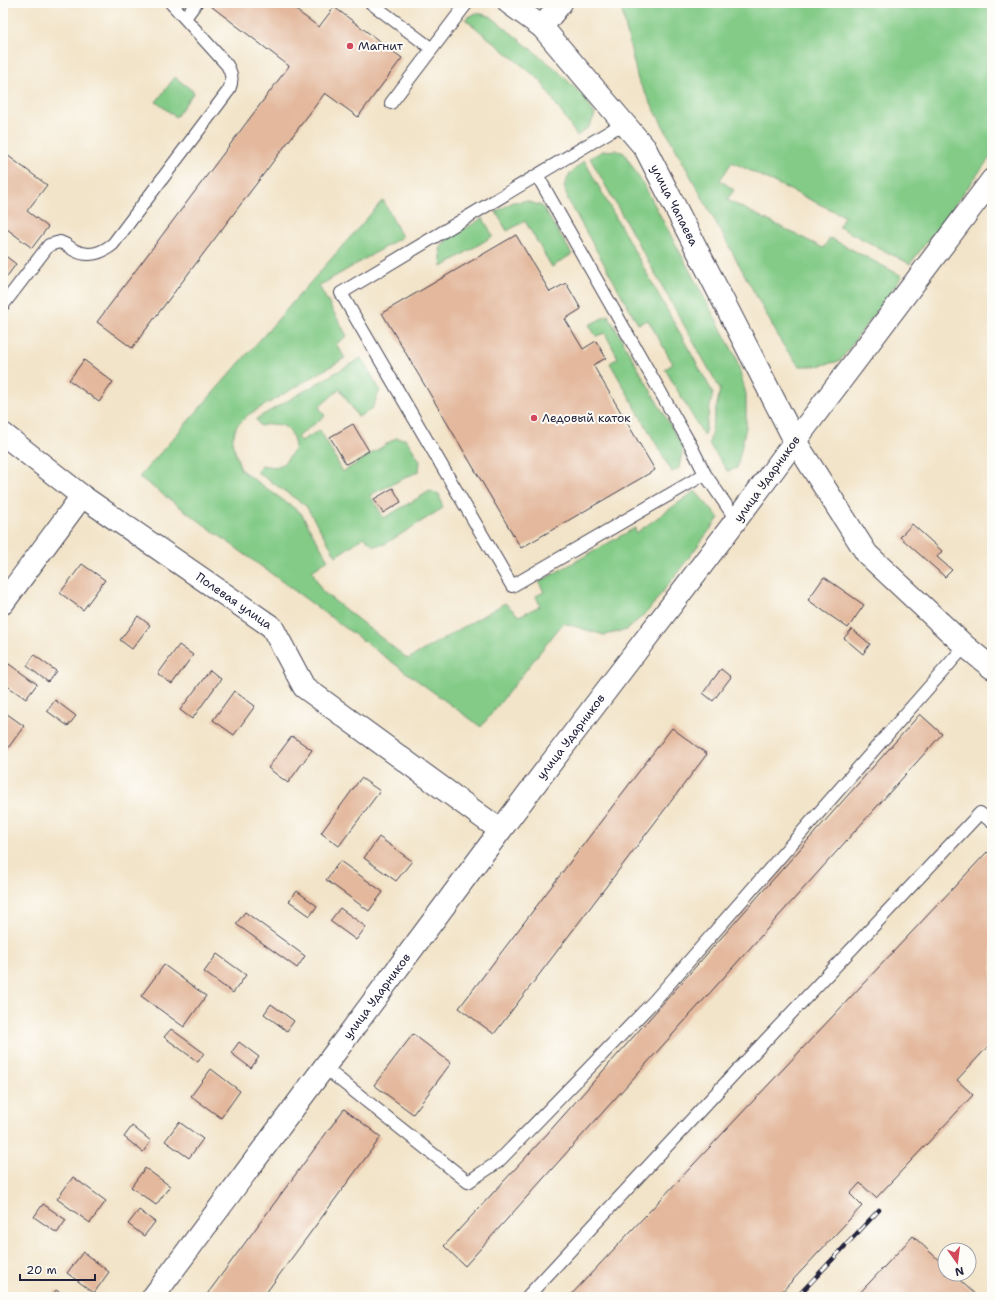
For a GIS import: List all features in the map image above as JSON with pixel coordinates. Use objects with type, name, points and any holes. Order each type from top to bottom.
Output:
[{"type":"main road","name":"улица Чапаева","points":[[509,3],[542,27],[645,148],[795,440],[867,554],[965,646],[992,668]]},
{"type":"main road","points":[[542,27],[561,3]]},
{"type":"main road","name":"улица Ударников","points":[[152,1297],[325,1068],[500,830],[737,521],[795,440],[992,180]]},
{"type":"main road","name":"Полевая улица","points":[[3,434],[82,496],[272,628],[304,687],[500,830]]},
{"type":"main road","points":[[3,603],[82,496]]},
{"type":"lane","points":[[3,305],[49,245],[60,242],[76,251],[88,254],[106,250],[113,244],[229,90],[232,83],[231,73],[227,65],[171,3]]},
{"type":"lane","points":[[185,18],[196,3]]},
{"type":"lane","points":[[371,3],[432,49]]},
{"type":"lane","points":[[391,103],[467,3]]},
{"type":"lane","points":[[624,124],[341,293],[512,586],[705,474]]},
{"type":"lane","points":[[538,175],[690,444],[705,474],[737,521]]},
{"type":"lane","points":[[325,1068],[468,1182],[498,1162],[654,1001],[965,646]]},
{"type":"lane","points":[[527,1297],[732,1076],[980,813],[992,822]]},
{"type":"green space","points":[[620,3],[992,3],[992,155],[910,264],[839,227],[844,216],[732,162],[720,180],[734,190],[727,200],[823,248],[830,238],[902,276],[840,361],[817,366],[799,366],[783,345],[638,80]]},
{"type":"green space","points":[[476,13],[490,16],[557,70],[586,99],[595,115],[589,127],[577,136],[540,80],[465,19]]},
{"type":"green space","points":[[175,77],[194,92],[176,117],[156,102]]},
{"type":"green space","points":[[616,150],[624,153],[646,189],[736,357],[746,394],[746,427],[737,468],[728,472],[709,444],[720,389],[590,158],[603,151]]},
{"type":"green space","points":[[584,160],[713,393],[704,436],[665,369],[673,364],[648,320],[638,324],[568,200],[564,186],[570,174]]},
{"type":"green space","points":[[383,200],[402,237],[319,286],[347,336],[336,344],[345,358],[248,415],[236,427],[232,442],[241,470],[301,513],[328,560],[312,571],[322,591],[408,659],[505,603],[519,616],[540,606],[536,596],[544,592],[539,582],[635,528],[636,533],[695,491],[719,518],[648,611],[627,630],[604,635],[563,623],[481,727],[139,477]]},
{"type":"green space","points":[[526,201],[542,206],[572,254],[552,267],[525,221],[507,231],[496,212],[513,202]]},
{"type":"green space","points":[[483,218],[493,236],[442,267],[440,249],[446,240]]},
{"type":"green space","points":[[608,315],[683,448],[679,468],[672,472],[610,363],[618,358],[605,333],[596,336],[589,325]]},
{"type":"green space","points":[[361,358],[380,390],[372,409],[358,417],[340,389],[319,407],[325,416],[297,437],[301,441],[320,430],[343,472],[396,438],[406,439],[420,461],[419,471],[370,495],[384,518],[430,491],[439,494],[443,508],[385,544],[374,546],[364,537],[336,556],[306,506],[257,472],[262,465],[274,467],[279,466],[288,458],[295,448],[292,435],[285,427],[274,424],[260,426],[256,419]]},
{"type":"building","points":[[207,3],[286,3],[319,27],[334,7],[402,58],[358,117],[325,93],[132,348],[97,322],[289,66]]},
{"type":"building","points":[[3,152],[47,185],[27,211],[48,227],[32,248],[3,226]]},
{"type":"building","name":"Ледовый каток","points":[[516,235],[550,292],[566,283],[581,309],[565,319],[583,349],[596,341],[606,358],[593,365],[655,470],[521,548],[382,313]]},
{"type":"building","points":[[3,254],[16,264],[3,282]]},
{"type":"building","points":[[84,360],[113,382],[99,402],[69,380]]},
{"type":"building","points":[[353,424],[369,451],[346,464],[330,437]]},
{"type":"building","points":[[393,488],[401,502],[383,513],[374,499]]},
{"type":"building","points":[[912,524],[942,551],[937,557],[952,570],[945,577],[900,537]]},
{"type":"building","points":[[82,564],[105,580],[83,610],[60,593]]},
{"type":"building","points":[[824,577],[864,605],[848,628],[808,600]]},
{"type":"building","points":[[138,616],[150,625],[132,649],[120,640]]},
{"type":"building","points":[[852,629],[870,644],[863,654],[844,638]]},
{"type":"building","points":[[179,645],[193,655],[172,684],[158,674]]},
{"type":"building","points":[[34,655],[56,671],[48,682],[27,666]]},
{"type":"building","points":[[6,662],[37,684],[26,699],[3,683],[3,666]]},
{"type":"building","points":[[721,669],[731,677],[713,701],[703,693]]},
{"type":"building","points":[[210,670],[221,679],[192,719],[180,710]]},
{"type":"building","points":[[234,691],[255,706],[234,735],[213,720]]},
{"type":"building","points":[[55,700],[76,716],[68,726],[47,711]]},
{"type":"building","points":[[3,711],[24,726],[3,755]]},
{"type":"building","points":[[920,714],[942,734],[465,1266],[444,1246],[539,1143]]},
{"type":"building","points":[[672,728],[707,754],[494,1034],[459,1008]]},
{"type":"building","points":[[292,736],[312,750],[288,783],[268,768]]},
{"type":"building","points":[[361,778],[380,791],[339,846],[321,833]]},
{"type":"building","points":[[379,837],[412,861],[396,881],[364,858]]},
{"type":"building","points":[[987,852],[992,857],[992,1042],[957,1080],[973,1095],[876,1198],[860,1183],[850,1194],[862,1206],[777,1297],[569,1297]]},
{"type":"building","points":[[340,861],[383,892],[369,911],[326,880]]},
{"type":"building","points":[[297,891],[317,906],[310,916],[289,901]]},
{"type":"building","points":[[340,908],[366,927],[356,940],[330,921]]},
{"type":"building","points":[[245,912],[305,956],[297,968],[236,924]]},
{"type":"building","points":[[217,954],[246,975],[233,993],[204,972]]},
{"type":"building","points":[[164,965],[206,996],[184,1027],[141,996]]},
{"type":"building","points":[[271,1004],[294,1021],[287,1031],[264,1014]]},
{"type":"building","points":[[171,1029],[204,1053],[198,1062],[164,1037]]},
{"type":"building","points":[[413,1034],[451,1063],[413,1114],[374,1085]]},
{"type":"building","points":[[239,1042],[259,1057],[251,1068],[231,1053]]},
{"type":"building","points":[[211,1069],[240,1091],[221,1118],[191,1096]]},
{"type":"building","points":[[344,1109],[381,1137],[263,1297],[205,1297]]},
{"type":"building","points":[[179,1122],[203,1139],[189,1158],[165,1141]]},
{"type":"building","points":[[132,1126],[151,1141],[143,1152],[124,1137]]},
{"type":"building","points":[[145,1168],[170,1186],[156,1205],[131,1187]]},
{"type":"building","points":[[73,1177],[106,1201],[90,1223],[57,1199]]},
{"type":"building","points":[[43,1204],[66,1220],[57,1233],[34,1217]]},
{"type":"building","points":[[139,1210],[155,1222],[144,1236],[128,1224]]},
{"type":"building","points":[[913,1236],[937,1258],[937,1282],[962,1282],[978,1297],[856,1297]]},
{"type":"building","points":[[83,1252],[109,1272],[94,1293],[67,1273]]},
{"type":"building","points":[[56,1290],[66,1297],[51,1297]]},
{"type":"railway","points":[[797,1297],[879,1210]]},
{"type":"place","name":"Магнит","points":[[350,46]]},
{"type":"place","name":"Ледовый каток","points":[[534,418]]}]
